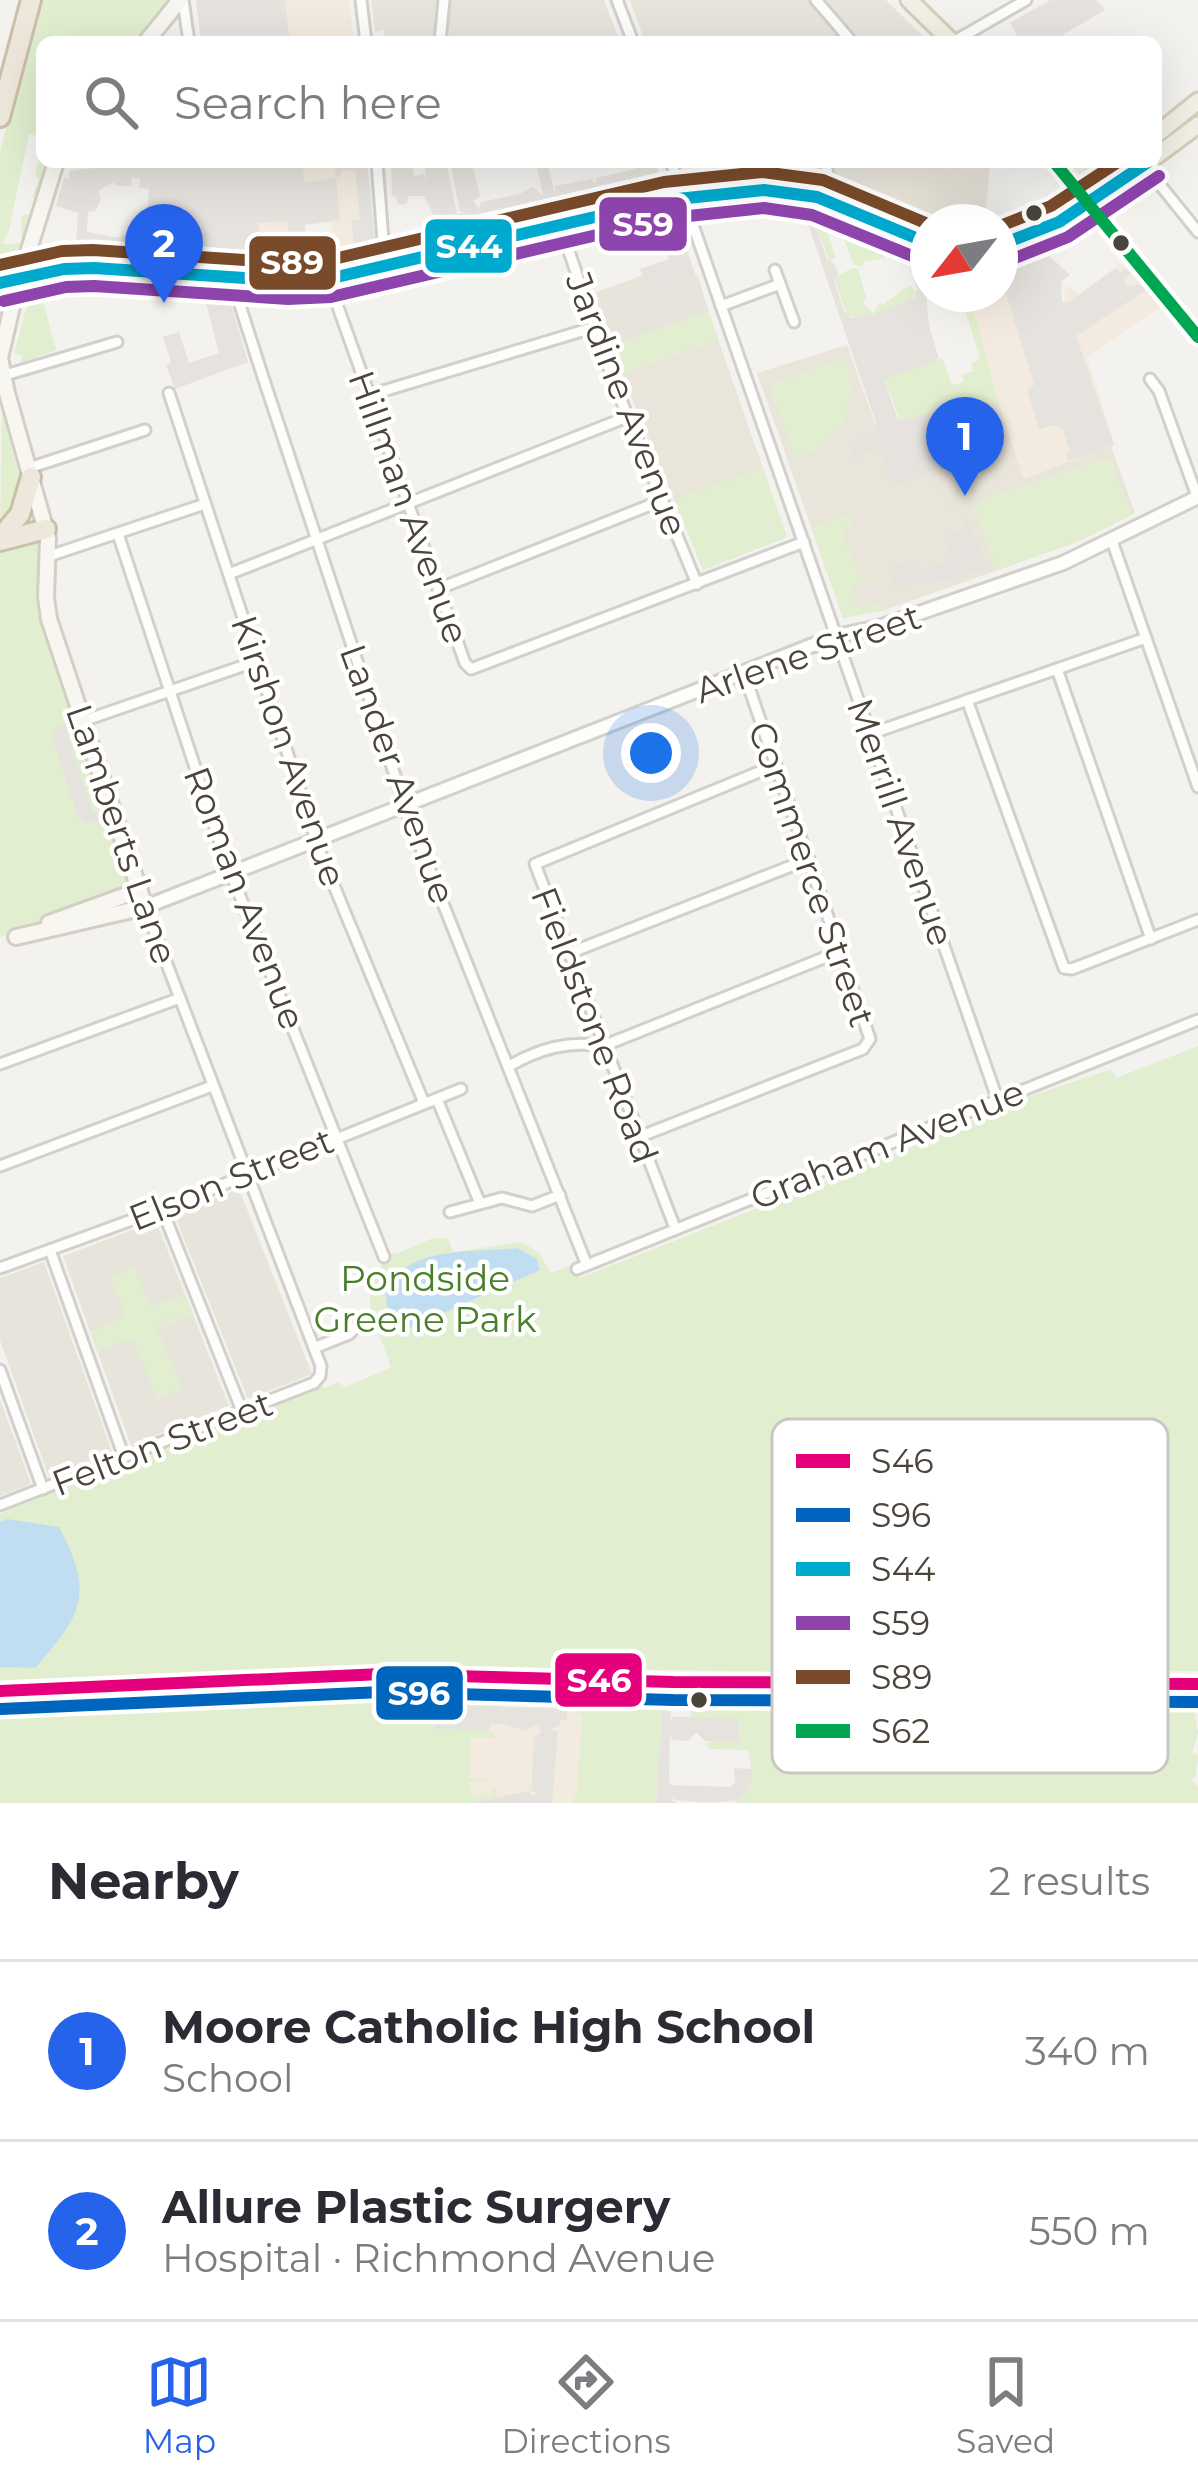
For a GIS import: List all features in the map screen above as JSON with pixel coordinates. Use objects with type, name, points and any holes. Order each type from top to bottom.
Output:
[{"type":"highway","points":[[0,87],[22,0]]},
{"type":"highway","points":[[0,116],[32,0]]},
{"type":"highway","points":[[0,539],[20,514],[30,473]]},
{"type":"highway","points":[[0,539],[46,529]]},
{"type":"main road","points":[[151,36],[181,0]]},
{"type":"main road","points":[[910,0],[946,36]]},
{"type":"main road","points":[[1162,115],[1198,99]]},
{"type":"main road","points":[[1162,130],[1198,99]]},
{"type":"main road","points":[[1162,151],[1198,125]]},
{"type":"main road","name":"Lamberts Lane","points":[[54,168],[22,278],[3,318],[2,376],[46,529],[47,612],[146,907]]},
{"type":"main road","points":[[1059,168],[1198,337]]},
{"type":"main road","points":[[1087,202],[1096,186],[1117,168]]},
{"type":"main road","points":[[1018,239],[1102,196],[1140,168]]},
{"type":"main road","points":[[0,283],[64,269],[94,268],[289,281],[328,279],[472,248],[488,251],[562,230],[677,211],[683,204],[718,194],[757,190],[799,193],[910,236]]},
{"type":"main road","points":[[0,943],[140,890]]},
{"type":"main road","points":[[16,937],[146,907]]},
{"type":"street","points":[[181,0],[188,36]]},
{"type":"street","points":[[361,0],[365,36]]},
{"type":"street","points":[[441,36],[444,0]]},
{"type":"street","points":[[617,0],[631,36]]},
{"type":"street","points":[[816,0],[847,36]]},
{"type":"street","points":[[963,36],[1026,0]]},
{"type":"street","points":[[377,168],[385,266]]},
{"type":"street","name":"Merrill Avenue","points":[[672,168],[998,1101]]},
{"type":"street","points":[[755,168],[757,190]]},
{"type":"street","points":[[826,168],[831,188],[828,202]]},
{"type":"street","points":[[1154,168],[1198,232]]},
{"type":"street","name":"Jardine Avenue","points":[[562,230],[627,417],[698,584]]},
{"type":"street","points":[[775,270],[794,322]]},
{"type":"street","name":"Lander Avenue","points":[[236,277],[238,299],[405,806],[560,1195],[582,1266]]},
{"type":"street","name":"Hillman Avenue","points":[[328,279],[465,663],[476,670],[804,542]]},
{"type":"street","points":[[721,306],[780,284]]},
{"type":"street","points":[[370,395],[595,327]]},
{"type":"street","points":[[2,376],[117,342]]},
{"type":"street","points":[[1150,379],[1159,391],[1198,498]]},
{"type":"street","name":"Kirshon Avenue","points":[[170,393],[317,841],[424,1103]]},
{"type":"street","points":[[229,574],[627,417]]},
{"type":"street","points":[[30,473],[145,430]]},
{"type":"street","name":"Arlene Street","points":[[146,907],[836,636],[918,614],[1112,541],[1198,498]]},
{"type":"street","points":[[438,589],[663,500]]},
{"type":"street","points":[[49,556],[205,504]]},
{"type":"street","name":"Roman Avenue","points":[[118,534],[231,874],[384,1257]]},
{"type":"street","points":[[1112,541],[1194,761],[1198,787]]},
{"type":"street","points":[[870,734],[1146,638]]},
{"type":"street","points":[[83,721],[257,661]]},
{"type":"street","points":[[1057,669],[1151,939]]},
{"type":"street","name":"Commerce Street","points":[[639,1137],[866,1047],[870,1034],[744,673]]},
{"type":"street","points":[[967,700],[1060,964],[1072,969],[1198,920]]},
{"type":"street","name":"Fieldstone Road","points":[[675,1228],[536,873],[537,861],[776,765]]},
{"type":"street","points":[[567,954],[809,859]]},
{"type":"street","name":"Lamberts Lane","points":[[146,907],[314,1348],[320,1376]]},
{"type":"street","points":[[509,1066],[570,1043],[603,1046],[841,951]]},
{"type":"street","points":[[0,1064],[180,998]]},
{"type":"street","name":"Graham Avenue","points":[[582,1266],[1198,1020]]},
{"type":"street","points":[[0,1166],[212,1086]]},
{"type":"street","name":"Elson Street","points":[[0,1268],[461,1089]]},
{"type":"street","points":[[437,1099],[478,1201]]},
{"type":"street","points":[[450,1212],[478,1201],[508,1198],[532,1206],[560,1195]]},
{"type":"street","points":[[162,1208],[242,1411]]},
{"type":"street","points":[[50,1250],[124,1457]]},
{"type":"street","points":[[314,1348],[349,1334],[361,1322]]},
{"type":"street","points":[[0,1370],[43,1489]]},
{"type":"street","name":"Felton Street","points":[[0,1505],[314,1383],[320,1376]]},
{"type":"street","points":[[0,1691],[382,1675],[772,1682]]},
{"type":"street","points":[[1168,1684],[1198,1684]]},
{"type":"street","points":[[0,1705],[383,1689],[772,1698]]},
{"type":"street","points":[[1168,1700],[1198,1700]]},
{"type":"shaded area","points":[[196,0],[349,0],[353,36],[200,36]]},
{"type":"shaded area","points":[[196,0],[285,0],[289,36],[200,36]]},
{"type":"shaded area","points":[[371,0],[604,0],[618,36],[391,36],[384,35],[384,30],[375,32]]},
{"type":"shaded area","points":[[630,0],[886,0],[923,36],[643,36]]},
{"type":"shaded area","points":[[1050,0],[1096,0],[1105,10],[1061,36],[1018,36],[1010,23]]},
{"type":"shaded area","points":[[96,168],[303,168],[305,182],[336,178],[340,220],[305,225],[308,260],[294,260],[287,221],[258,223],[258,259],[250,260],[243,253],[244,263],[231,261],[229,251],[224,250],[225,261],[147,255],[147,248],[144,253],[86,250],[86,244],[84,251],[76,249],[78,213],[56,206],[64,178],[69,179],[69,171]],"holes":[[[132,178],[140,178],[139,188],[149,189],[147,221],[153,221],[152,232],[121,238],[87,232],[88,212],[95,211],[101,199],[98,191],[114,182],[131,186]]]},
{"type":"shaded area","points":[[210,168],[368,168],[376,251],[335,256],[331,222],[305,225],[308,260],[290,261],[290,265],[225,261]]},
{"type":"shaded area","points":[[335,168],[368,168],[376,249],[372,252],[355,255],[351,221],[360,219],[355,170],[341,171],[336,177]]},
{"type":"shaded area","points":[[391,168],[413,168],[414,176],[424,174],[426,182],[425,168],[447,168],[457,213],[452,215],[467,212],[460,212],[451,168],[473,168],[480,197],[473,201],[479,209],[481,202],[533,187],[543,196],[537,168],[549,168],[555,193],[555,186],[592,179],[595,185],[596,178],[635,168],[658,168],[660,178],[653,181],[653,189],[613,197],[610,192],[611,201],[602,203],[598,194],[599,201],[590,203],[565,208],[562,202],[563,211],[553,213],[550,204],[550,211],[483,225],[480,219],[481,229],[464,229],[461,224],[452,226],[452,235],[444,237],[424,196],[408,196],[407,203],[398,205],[392,196]]},
{"type":"shaded area","points":[[796,168],[864,168],[866,201],[798,176]]},
{"type":"shaded area","points":[[864,168],[990,168],[986,204],[910,204],[910,217],[866,201]]},
{"type":"shaded area","points":[[804,212],[813,216],[827,260],[838,273],[834,280],[844,312],[851,318],[873,315],[910,300],[910,312],[928,312],[939,359],[884,380],[898,420],[930,414],[948,466],[893,486],[896,481],[890,479],[879,448],[856,461],[850,444],[877,435]]},
{"type":"shaded area","points":[[678,224],[696,277],[649,294],[640,269],[669,259],[660,231]]},
{"type":"shaded area","points":[[1044,251],[1070,275],[1061,282],[1062,302],[1068,303],[1115,268],[1131,274],[1123,279],[1127,287],[1140,284],[1146,290],[1076,336],[1114,445],[1068,461],[1063,430],[1054,425],[1039,429],[1027,390],[1034,385],[1012,312],[1018,312],[1018,259]]},
{"type":"shaded area","points":[[1121,263],[1162,306],[1087,357],[1115,445],[1022,479],[972,312],[1018,312],[1018,279],[1030,312],[1065,301],[1069,285],[1079,296]]},
{"type":"shaded area","points":[[643,275],[649,293],[698,276],[709,312],[612,345],[594,293]]},
{"type":"shaded area","points":[[204,296],[229,297],[248,362],[175,389],[163,337],[179,332],[189,363],[219,353]]},
{"type":"shaded area","points":[[718,339],[787,537],[703,570],[622,374]]},
{"type":"shaded area","points":[[847,345],[875,424],[951,408],[954,414],[998,400],[1023,479],[1111,446],[1135,513],[1077,542],[885,610],[843,618],[757,373]]},
{"type":"shaded area","points":[[968,518],[986,568],[931,584],[895,587],[888,569],[910,561],[916,574],[951,559],[944,538],[965,528],[963,520]]},
{"type":"shaded area","points":[[68,723],[71,731],[61,736],[68,739],[92,811],[85,812],[98,812],[101,820],[88,824],[78,818],[52,738],[54,729]]},
{"type":"shaded area","points":[[239,1189],[312,1374],[248,1399],[174,1214]]},
{"type":"shaded area","points":[[156,1221],[229,1406],[131,1445],[63,1256]]},
{"type":"shaded area","points":[[44,1262],[112,1452],[49,1477],[0,1340],[0,1278]]},
{"type":"shaded area","points":[[0,1400],[31,1484],[0,1496]]},
{"type":"shaded area","points":[[418,1698],[584,1704],[572,1803],[459,1803]]},
{"type":"shaded area","points":[[490,1701],[501,1701],[502,1713],[503,1707],[567,1709],[567,1720],[550,1729],[558,1732],[552,1803],[469,1803],[537,1793],[531,1790],[534,1738],[541,1732],[538,1726],[528,1731],[501,1724],[491,1724],[489,1730],[437,1729],[428,1707],[442,1711],[445,1705],[489,1707]]},
{"type":"shaded area","points":[[662,1707],[670,1707],[671,1723],[672,1717],[699,1717],[700,1724],[702,1718],[739,1719],[739,1742],[705,1741],[696,1732],[688,1741],[672,1740],[670,1733],[669,1782],[731,1787],[734,1768],[751,1769],[752,1782],[739,1800],[713,1803],[673,1797],[672,1801],[678,1803],[656,1803]]},
{"type":"green space","points":[[39,0],[170,0],[141,36],[36,36],[36,137],[29,134],[3,244],[22,243],[21,216],[33,212],[23,259],[0,265],[0,152]]},
{"type":"green space","points":[[37,168],[46,168],[35,200],[39,179]]},
{"type":"green space","points":[[813,216],[889,248],[884,258],[854,265],[843,236],[835,230],[828,234],[836,258],[829,261]]},
{"type":"green space","points":[[858,269],[866,297],[863,303],[873,313],[880,303],[910,285],[910,300],[885,312],[847,316],[834,277]]},
{"type":"green space","points":[[42,298],[56,350],[21,363],[22,355],[14,354],[28,301]]},
{"type":"green space","points":[[709,312],[718,339],[622,374],[612,345]]},
{"type":"green space","points":[[966,312],[974,312],[998,400],[953,414],[950,408],[900,420],[884,379],[942,358],[952,385],[964,382],[962,375],[973,371],[971,363],[980,359]]},
{"type":"green space","points":[[845,357],[851,390],[844,419],[825,443],[796,460],[771,391],[776,382]]},
{"type":"green space","points":[[2,410],[23,488],[0,532]]},
{"type":"green space","points":[[1106,458],[1112,462],[1132,515],[1077,542],[996,570],[973,506]]},
{"type":"green space","points":[[763,468],[787,537],[703,570],[674,499]]},
{"type":"green space","points":[[848,514],[852,526],[842,530],[859,576],[869,573],[871,579],[851,586],[858,608],[883,603],[885,610],[843,618],[812,528]]},
{"type":"green space","points":[[37,540],[38,614],[128,885],[121,887],[125,892],[0,937],[0,545]]},
{"type":"green space","name":"Pondside Greene Park","points":[[1198,1046],[1198,1671],[1168,1671],[1168,1419],[772,1419],[772,1672],[399,1665],[0,1683],[0,1514],[319,1386],[339,1382],[342,1388],[391,1368],[370,1298],[390,1253],[433,1238],[448,1238],[453,1252],[522,1242],[539,1253],[551,1273],[573,1265],[580,1278],[905,1150],[1011,1103],[1111,1069],[1116,1078]]},
{"type":"green space","points":[[134,1267],[150,1307],[185,1294],[191,1309],[154,1325],[192,1310],[193,1314],[157,1329],[182,1388],[157,1398],[133,1338],[97,1351],[90,1331],[125,1317],[110,1277]]},
{"type":"green space","points":[[1168,1688],[1198,1688],[1194,1694],[1168,1694]]},
{"type":"green space","points":[[772,1689],[772,1692],[709,1692]]},
{"type":"green space","points":[[375,1698],[489,1701],[489,1712],[487,1707],[446,1705],[442,1711],[430,1705],[437,1729],[489,1730],[498,1738],[471,1737],[469,1778],[487,1782],[468,1782],[472,1798],[484,1791],[492,1796],[491,1788],[496,1789],[496,1797],[469,1803],[0,1803],[0,1713]]},
{"type":"green space","points":[[577,1704],[662,1707],[656,1803],[572,1803],[582,1722],[582,1714],[576,1715]]},
{"type":"green space","points":[[1168,1707],[1194,1708],[1198,1733],[1192,1753],[1198,1755],[1192,1779],[1198,1788],[1198,1803],[734,1803],[750,1787],[746,1783],[751,1769],[748,1750],[710,1749],[706,1745],[710,1741],[738,1741],[702,1718],[700,1724],[691,1717],[691,1708],[772,1708],[772,1773],[1168,1773]]},
{"type":"water","points":[[517,1248],[537,1259],[540,1270],[405,1330],[392,1318],[386,1288],[411,1264],[444,1254]]},
{"type":"water","points":[[0,1522],[59,1527],[77,1569],[78,1602],[73,1617],[35,1668],[0,1667]]},
{"type":"transit line","name":"S62","points":[[1059,168],[1198,337]]},
{"type":"transit line","name":"S89","points":[[1018,219],[1051,206],[1109,168]]},
{"type":"transit line","name":"S44","points":[[1018,238],[1059,222],[1139,168]]},
{"type":"transit line","name":"S89","points":[[0,265],[62,251],[93,250],[289,263],[325,261],[664,182],[762,172],[823,180],[910,216]]},
{"type":"transit line","name":"S59","points":[[1018,257],[1068,237],[1159,176]]},
{"type":"transit line","name":"S44","points":[[0,283],[64,269],[94,268],[289,281],[328,279],[668,200],[764,190],[817,197],[910,236]]},
{"type":"transit line","name":"S59","points":[[4,301],[66,287],[94,286],[288,299],[331,297],[670,218],[764,208],[812,215],[910,255]]},
{"type":"transit line","name":"S46","points":[[0,1691],[382,1674],[772,1682]]},
{"type":"transit line","name":"S46","points":[[1168,1684],[1198,1684]]},
{"type":"transit line","name":"S96","points":[[1,1709],[382,1692],[772,1700]]},
{"type":"transit line","name":"S96","points":[[1168,1702],[1198,1702]]},
{"type":"place","name":"Allure Plastic Surgery","points":[[164,303]]},
{"type":"place","name":"Moore Catholic High School","points":[[965,496]]}]
